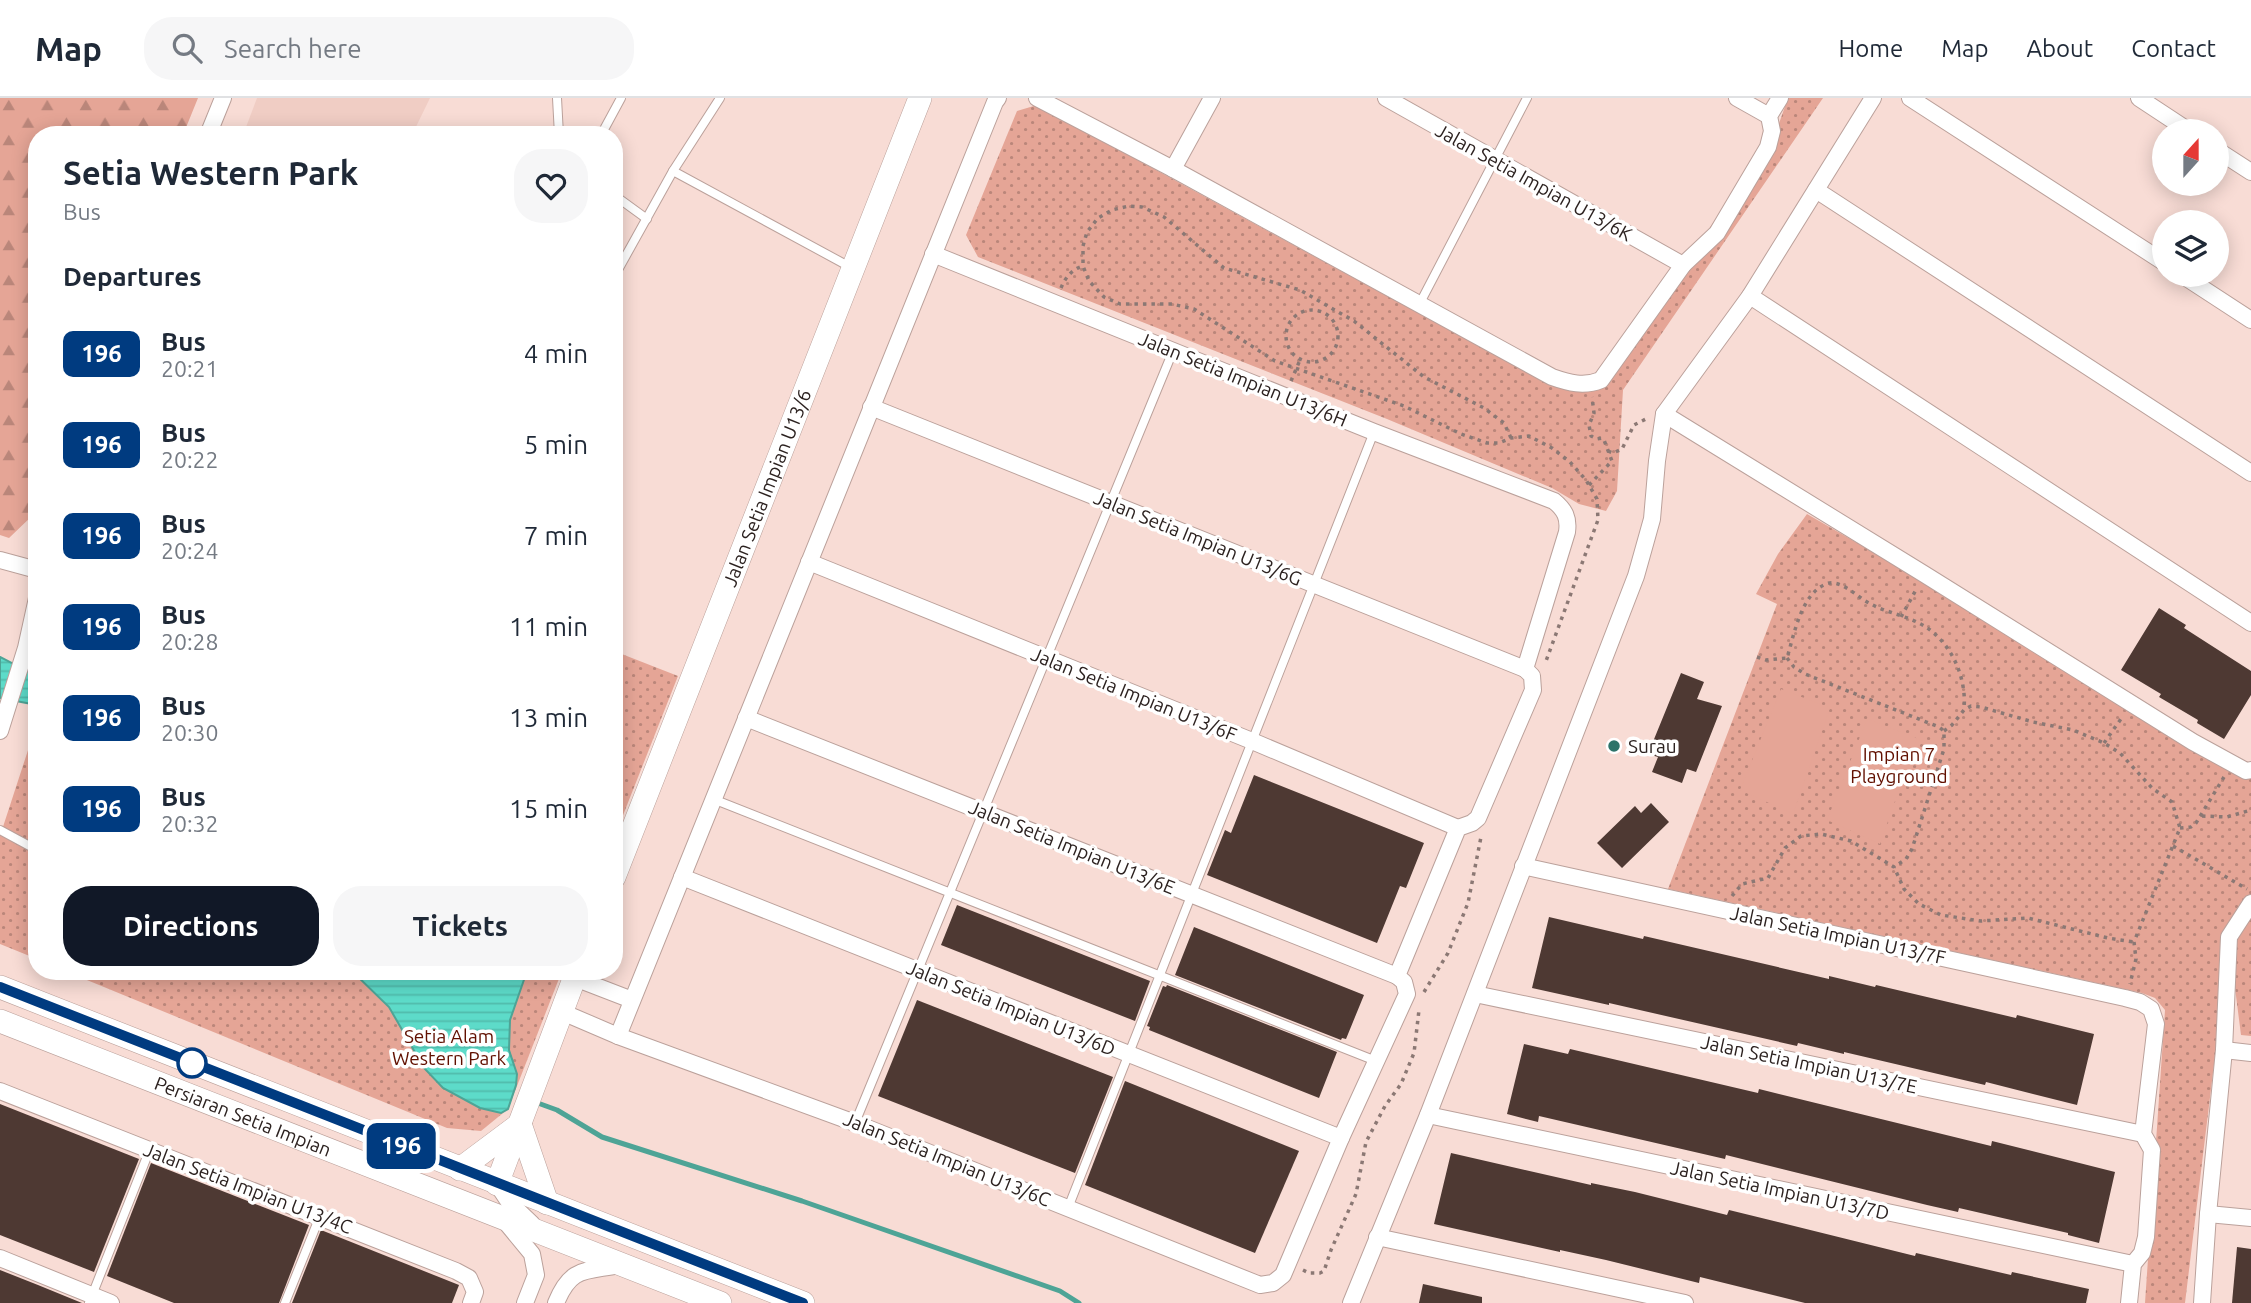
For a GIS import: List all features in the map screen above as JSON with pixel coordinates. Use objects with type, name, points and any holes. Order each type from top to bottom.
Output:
[{"type":"street","points":[[212,126],[223,98]]},
{"type":"street","name":"Jalan Setia Impian U13/6","points":[[623,854],[920,98]]},
{"type":"street","points":[[618,1036],[998,98]]},
{"type":"street","points":[[1037,98],[1173,169],[1552,377],[1571,383],[1590,384],[1601,380],[1683,265],[1717,233],[1768,147],[1772,131],[1769,116],[1780,98]]},
{"type":"street","points":[[1173,169],[1212,98]]},
{"type":"street","name":"Jalan Setia Impian U13/6K","points":[[1386,98],[1683,265]]},
{"type":"street","points":[[1737,98],[1769,116]]},
{"type":"street","points":[[1351,1303],[1428,1115],[1636,576],[1652,519],[1664,414],[1750,296],[1873,98]]},
{"type":"street","points":[[1910,98],[2152,256]]},
{"type":"street","points":[[2139,98],[2171,119]]},
{"type":"street","points":[[2230,159],[2251,173]]},
{"type":"street","points":[[1816,190],[2251,473]]},
{"type":"street","name":"Jalan Setia Impian U13/6H","points":[[933,254],[1374,432],[1554,501],[1566,514],[1568,522],[1525,668]]},
{"type":"street","points":[[2200,287],[2251,320]]},
{"type":"street","points":[[1750,296],[2251,623]]},
{"type":"street","name":"Jalan Setia Impian U13/6G","points":[[871,407],[1525,668]]},
{"type":"street","points":[[1664,414],[2193,742],[2246,771],[2251,770]]},
{"type":"street","points":[[0,560],[28,568]]},
{"type":"street","name":"Jalan Setia Impian U13/6F","points":[[809,562],[1252,741],[1458,828]]},
{"type":"street","points":[[0,731],[28,640]]},
{"type":"street","points":[[1289,1262],[1341,1138],[1407,994],[1404,982],[1397,976],[1458,828],[1478,818],[1533,690],[1532,676],[1525,668]]},
{"type":"street","name":"Jalan Setia Impian U13/6E","points":[[746,718],[1397,976]]},
{"type":"street","name":"Jalan Setia Impian U13/7F","points":[[1523,866],[2140,1002],[2151,1009],[2156,1024],[2143,1134]]},
{"type":"street","name":"Jalan Setia Impian U13/6D","points":[[682,877],[1341,1138]]},
{"type":"street","points":[[2202,1303],[2224,1050],[2229,937],[2251,903]]},
{"type":"street","points":[[542,1233],[519,1213],[498,1184],[574,980]]},
{"type":"street","points":[[587,980],[632,1000]]},
{"type":"street","name":"Persiaran Setia Impian","points":[[0,987],[803,1303]]},
{"type":"street","name":"Jalan Setia Impian U13/7E","points":[[1475,994],[2143,1134]]},
{"type":"street","name":"Jalan Setia Impian U13/6C","points":[[562,1012],[618,1036],[855,1122],[1260,1284],[1273,1283],[1283,1275],[1289,1262]]},
{"type":"street","name":"Persiaran Setia Impian","points":[[0,1021],[720,1303]]},
{"type":"street","points":[[2224,1050],[2251,1053]]},
{"type":"street","name":"Jalan Setia Impian U13/4C","points":[[0,1091],[456,1270],[470,1278],[475,1292],[471,1303]]},
{"type":"street","name":"Jalan Setia Impian U13/7D","points":[[1428,1115],[2133,1264]]},
{"type":"street","points":[[460,1169],[521,1120]]},
{"type":"street","points":[[521,1120],[547,1203]]},
{"type":"street","points":[[2129,1303],[2133,1264],[2142,1253],[2146,1237],[2152,1150],[2143,1134]]},
{"type":"street","points":[[2208,1214],[2251,1218]]},
{"type":"street","points":[[501,1216],[532,1254],[536,1275],[525,1303]]},
{"type":"street","points":[[1377,1237],[1685,1303]]},
{"type":"street","points":[[0,1258],[91,1299],[111,1303]]},
{"type":"street","points":[[556,1303],[573,1275],[623,1264]]},
{"type":"lane","points":[[557,98],[559,126]]},
{"type":"lane","points":[[606,126],[621,98]]},
{"type":"lane","points":[[623,261],[673,171],[720,98]]},
{"type":"lane","points":[[1420,303],[1527,98]]},
{"type":"lane","points":[[673,171],[853,268]]},
{"type":"lane","points":[[623,202],[647,219]]},
{"type":"lane","points":[[855,1122],[1173,351]]},
{"type":"lane","points":[[1068,1208],[1374,432]]},
{"type":"lane","points":[[713,799],[1376,1061]]},
{"type":"lane","points":[[0,830],[28,845]]},
{"type":"lane","points":[[91,1299],[150,1149]]},
{"type":"lane","points":[[285,1303],[320,1216]]},
{"type":"path","points":[[1511,438],[1504,423],[1485,408],[1424,377],[1380,340],[1327,304],[1300,290],[1224,268],[1164,217],[1142,207],[1129,206],[1112,210],[1098,218],[1087,232],[1083,246],[1083,266],[1089,281],[1104,297],[1120,304],[1172,304],[1194,309],[1275,361],[1296,370],[1404,406],[1461,434],[1487,443],[1529,436],[1552,448],[1570,462],[1597,499],[1598,520],[1545,665]]},
{"type":"path","points":[[1056,303],[1069,274],[1083,266]]},
{"type":"path","points":[[1323,312],[1327,304]]},
{"type":"path","points":[[1309,309],[1323,312],[1334,321],[1338,334],[1336,347],[1327,358],[1314,362],[1300,360],[1290,351],[1285,338],[1287,324],[1296,314],[1309,309]]},
{"type":"path","points":[[1284,396],[1300,360]]},
{"type":"path","points":[[1589,485],[1612,461],[1602,438],[1591,436],[1589,425],[1594,413],[1590,384]]},
{"type":"path","points":[[1608,451],[1613,453],[1622,449],[1634,425],[1664,414]]},
{"type":"path","points":[[1901,617],[1924,574]]},
{"type":"path","points":[[1787,658],[1806,603],[1824,584],[1839,584],[1876,607],[1920,624],[1942,642],[1962,677],[1964,710]]},
{"type":"path","points":[[1757,657],[1766,660],[1787,658]]},
{"type":"path","points":[[1787,658],[1805,674],[1944,731]]},
{"type":"path","points":[[2104,743],[2131,703]]},
{"type":"path","points":[[1944,731],[1971,706],[2073,730],[2120,753],[2152,788],[2172,802],[2180,828],[2134,942],[2134,972],[2125,998]]},
{"type":"path","points":[[1894,867],[1906,859],[1912,849],[1944,749],[1944,731]]},
{"type":"path","points":[[2180,828],[2191,827],[2202,816],[2232,763]]},
{"type":"path","points":[[2202,816],[2227,817],[2251,810]]},
{"type":"path","points":[[1423,993],[1448,953],[1468,903],[1482,833]]},
{"type":"path","points":[[1724,909],[1742,884],[1768,878],[1786,848],[1801,836],[1821,834],[1851,842],[1894,867],[1904,889],[1919,904],[1941,915],[1981,921],[2028,918],[2134,942]]},
{"type":"path","points":[[2173,846],[2251,892]]},
{"type":"path","points":[[1289,1262],[1309,1273],[1320,1273],[1324,1270],[1356,1194],[1366,1142],[1385,1106],[1401,1084],[1414,1053],[1420,1004]]},
{"type":"shaded area","points":[[257,98],[430,98],[416,126],[246,126]]},
{"type":"green space","points":[[0,98],[198,98],[187,126],[28,126],[28,520],[9,538],[0,535]]},
{"type":"green space","points":[[1788,98],[1823,98],[1623,390],[1617,491],[1606,511],[1579,504],[1552,488],[1387,419],[978,257],[966,235],[1017,111],[1037,105],[1552,386],[1588,382],[1700,242],[1777,129]]},
{"type":"green space","name":"Impian 7 Playground","points":[[1807,514],[2251,770],[2251,1036],[2241,1035],[2229,941],[2185,1303],[2145,1303],[2165,1010],[2155,998],[1668,889],[1777,604],[1756,594],[1778,554]]},
{"type":"green space","points":[[623,655],[678,676],[623,815]]},
{"type":"green space","points":[[1781,689],[1830,708],[1793,814],[1740,790]]},
{"type":"green space","points":[[1867,719],[1917,738],[1880,844],[1827,820]]},
{"type":"green space","points":[[28,750],[28,955],[0,944],[0,836]]},
{"type":"green space","name":"Setia Alam Western Park","points":[[87,980],[558,980],[508,1109],[481,1131],[447,1128]]},
{"type":"water","points":[[0,657],[28,671],[28,703],[0,698]]},
{"type":"water","points":[[361,980],[524,980],[510,1020],[509,1050],[517,1074],[508,1109],[501,1113],[480,1108],[443,1088],[424,1068],[389,1007]]},
{"type":"building","points":[[2159,608],[2186,625],[2184,628],[2251,671],[2251,695],[2224,739],[2159,697],[2161,694],[2121,670]]},
{"type":"building","points":[[1681,673],[1704,682],[1697,699],[1722,706],[1696,772],[1687,769],[1682,783],[1652,772],[1658,757],[1648,754]]},
{"type":"building","points":[[1254,775],[1424,843],[1406,888],[1400,886],[1377,943],[1207,875],[1225,830],[1231,833]]},
{"type":"building","points":[[1651,803],[1669,822],[1622,868],[1597,843],[1635,806],[1641,813]]},
{"type":"building","points":[[957,905],[1150,981],[1135,1021],[941,945]]},
{"type":"building","points":[[1549,917],[1829,979],[1829,976],[1875,987],[1876,985],[2016,1018],[2017,1015],[2094,1034],[2077,1105],[1986,1082],[1985,1085],[1844,1052],[1798,1043],[1797,1046],[1532,988]]},
{"type":"building","points":[[1194,927],[1364,995],[1346,1039],[1341,1040],[1175,975]]},
{"type":"building","points":[[1167,985],[1337,1052],[1319,1098],[1149,1030],[1150,1027],[1147,1026],[1163,986]]},
{"type":"building","points":[[917,1000],[1113,1077],[1075,1173],[878,1096]]},
{"type":"building","points":[[1524,1044],[1568,1054],[1570,1049],[1758,1093],[1759,1089],[1991,1146],[1992,1141],[2115,1172],[2099,1243],[2068,1233],[1959,1208],[1958,1212],[1927,1205],[1726,1155],[1725,1159],[1539,1116],[1538,1122],[1507,1114]]},
{"type":"building","points":[[1125,1081],[1299,1151],[1255,1253],[1085,1185]]},
{"type":"building","points":[[0,1104],[139,1159],[94,1272],[0,1235]]},
{"type":"building","points":[[1451,1153],[1591,1185],[1635,1192],[1727,1215],[1729,1210],[1915,1256],[1916,1253],[2011,1275],[2012,1272],[2089,1289],[2086,1303],[1805,1303],[1700,1277],[1699,1283],[1606,1260],[1434,1224]]},
{"type":"building","points":[[151,1163],[309,1225],[279,1303],[174,1303],[107,1276]]},
{"type":"building","points":[[321,1230],[459,1285],[452,1303],[292,1303]]},
{"type":"building","points":[[2237,1247],[2251,1249],[2251,1303],[2232,1303]]},
{"type":"building","points":[[0,1270],[38,1285],[82,1303],[0,1303]]},
{"type":"building","points":[[1423,1284],[1482,1297],[1482,1303],[1419,1303]]},
{"type":"waterway","points":[[535,1102],[557,1110],[602,1137],[802,1201],[1060,1291],[1079,1303]]},
{"type":"bus line","name":"196","points":[[0,987],[803,1303]]},
{"type":"place","name":"Surau","points":[[1614,746]]}]
